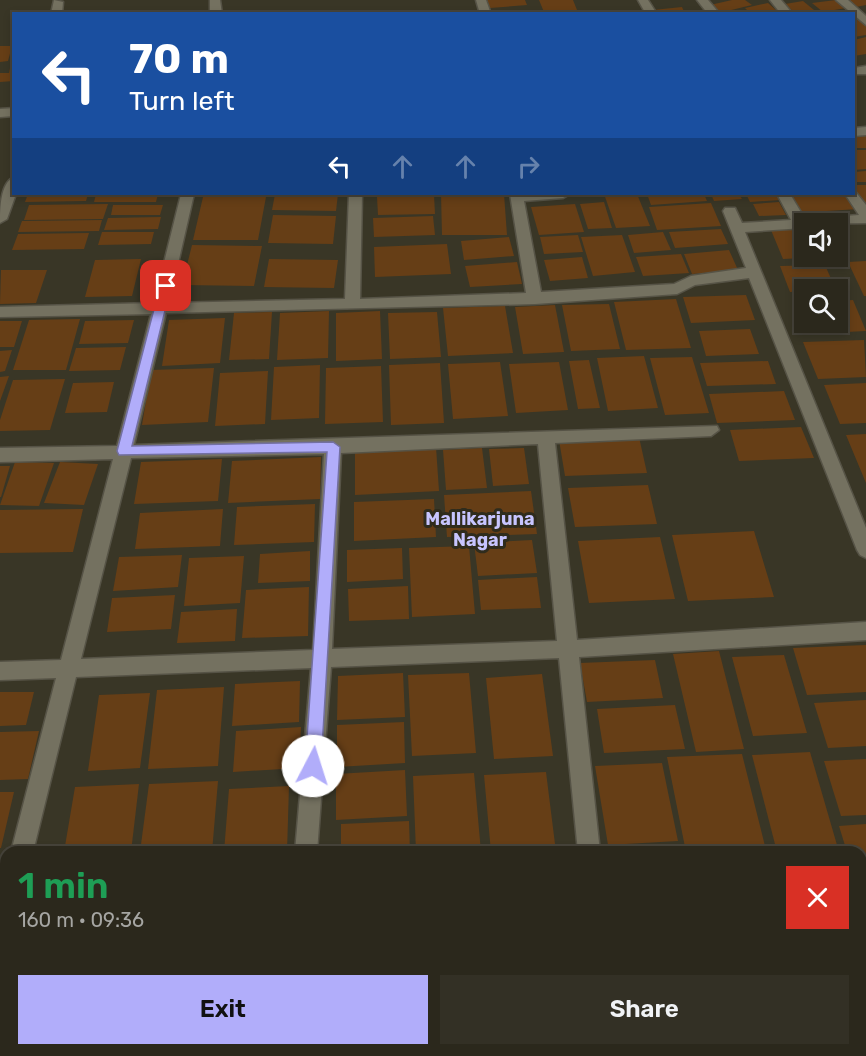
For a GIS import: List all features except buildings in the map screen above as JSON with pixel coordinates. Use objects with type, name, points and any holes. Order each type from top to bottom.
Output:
[{"type":"street","points":[[702,0],[713,12]]},
{"type":"street","points":[[775,0],[786,12]]},
{"type":"street","points":[[841,0],[855,12]]},
{"type":"street","points":[[0,219],[12,186]]},
{"type":"street","points":[[23,846],[187,195]]},
{"type":"street","points":[[352,304],[355,195]]},
{"type":"street","points":[[517,195],[535,299]]},
{"type":"street","points":[[785,195],[794,213]]},
{"type":"street","points":[[848,220],[866,218],[853,195]]},
{"type":"street","points":[[730,211],[866,550]]},
{"type":"street","points":[[736,228],[794,224]]},
{"type":"street","points":[[0,312],[535,299],[677,289],[691,281],[754,272]]},
{"type":"street","points":[[0,455],[333,447],[711,430]]},
{"type":"street","points":[[546,437],[588,846]]},
{"type":"street","points":[[306,846],[322,660],[333,447]]},
{"type":"street","points":[[0,671],[569,650],[866,631]]},
{"type":"district","name":"Mallikarjuna Nagar","points":[[480,529]]},
{"type":"route","points":[[166,286],[124,451],[333,447],[322,660],[313,766]]}]
